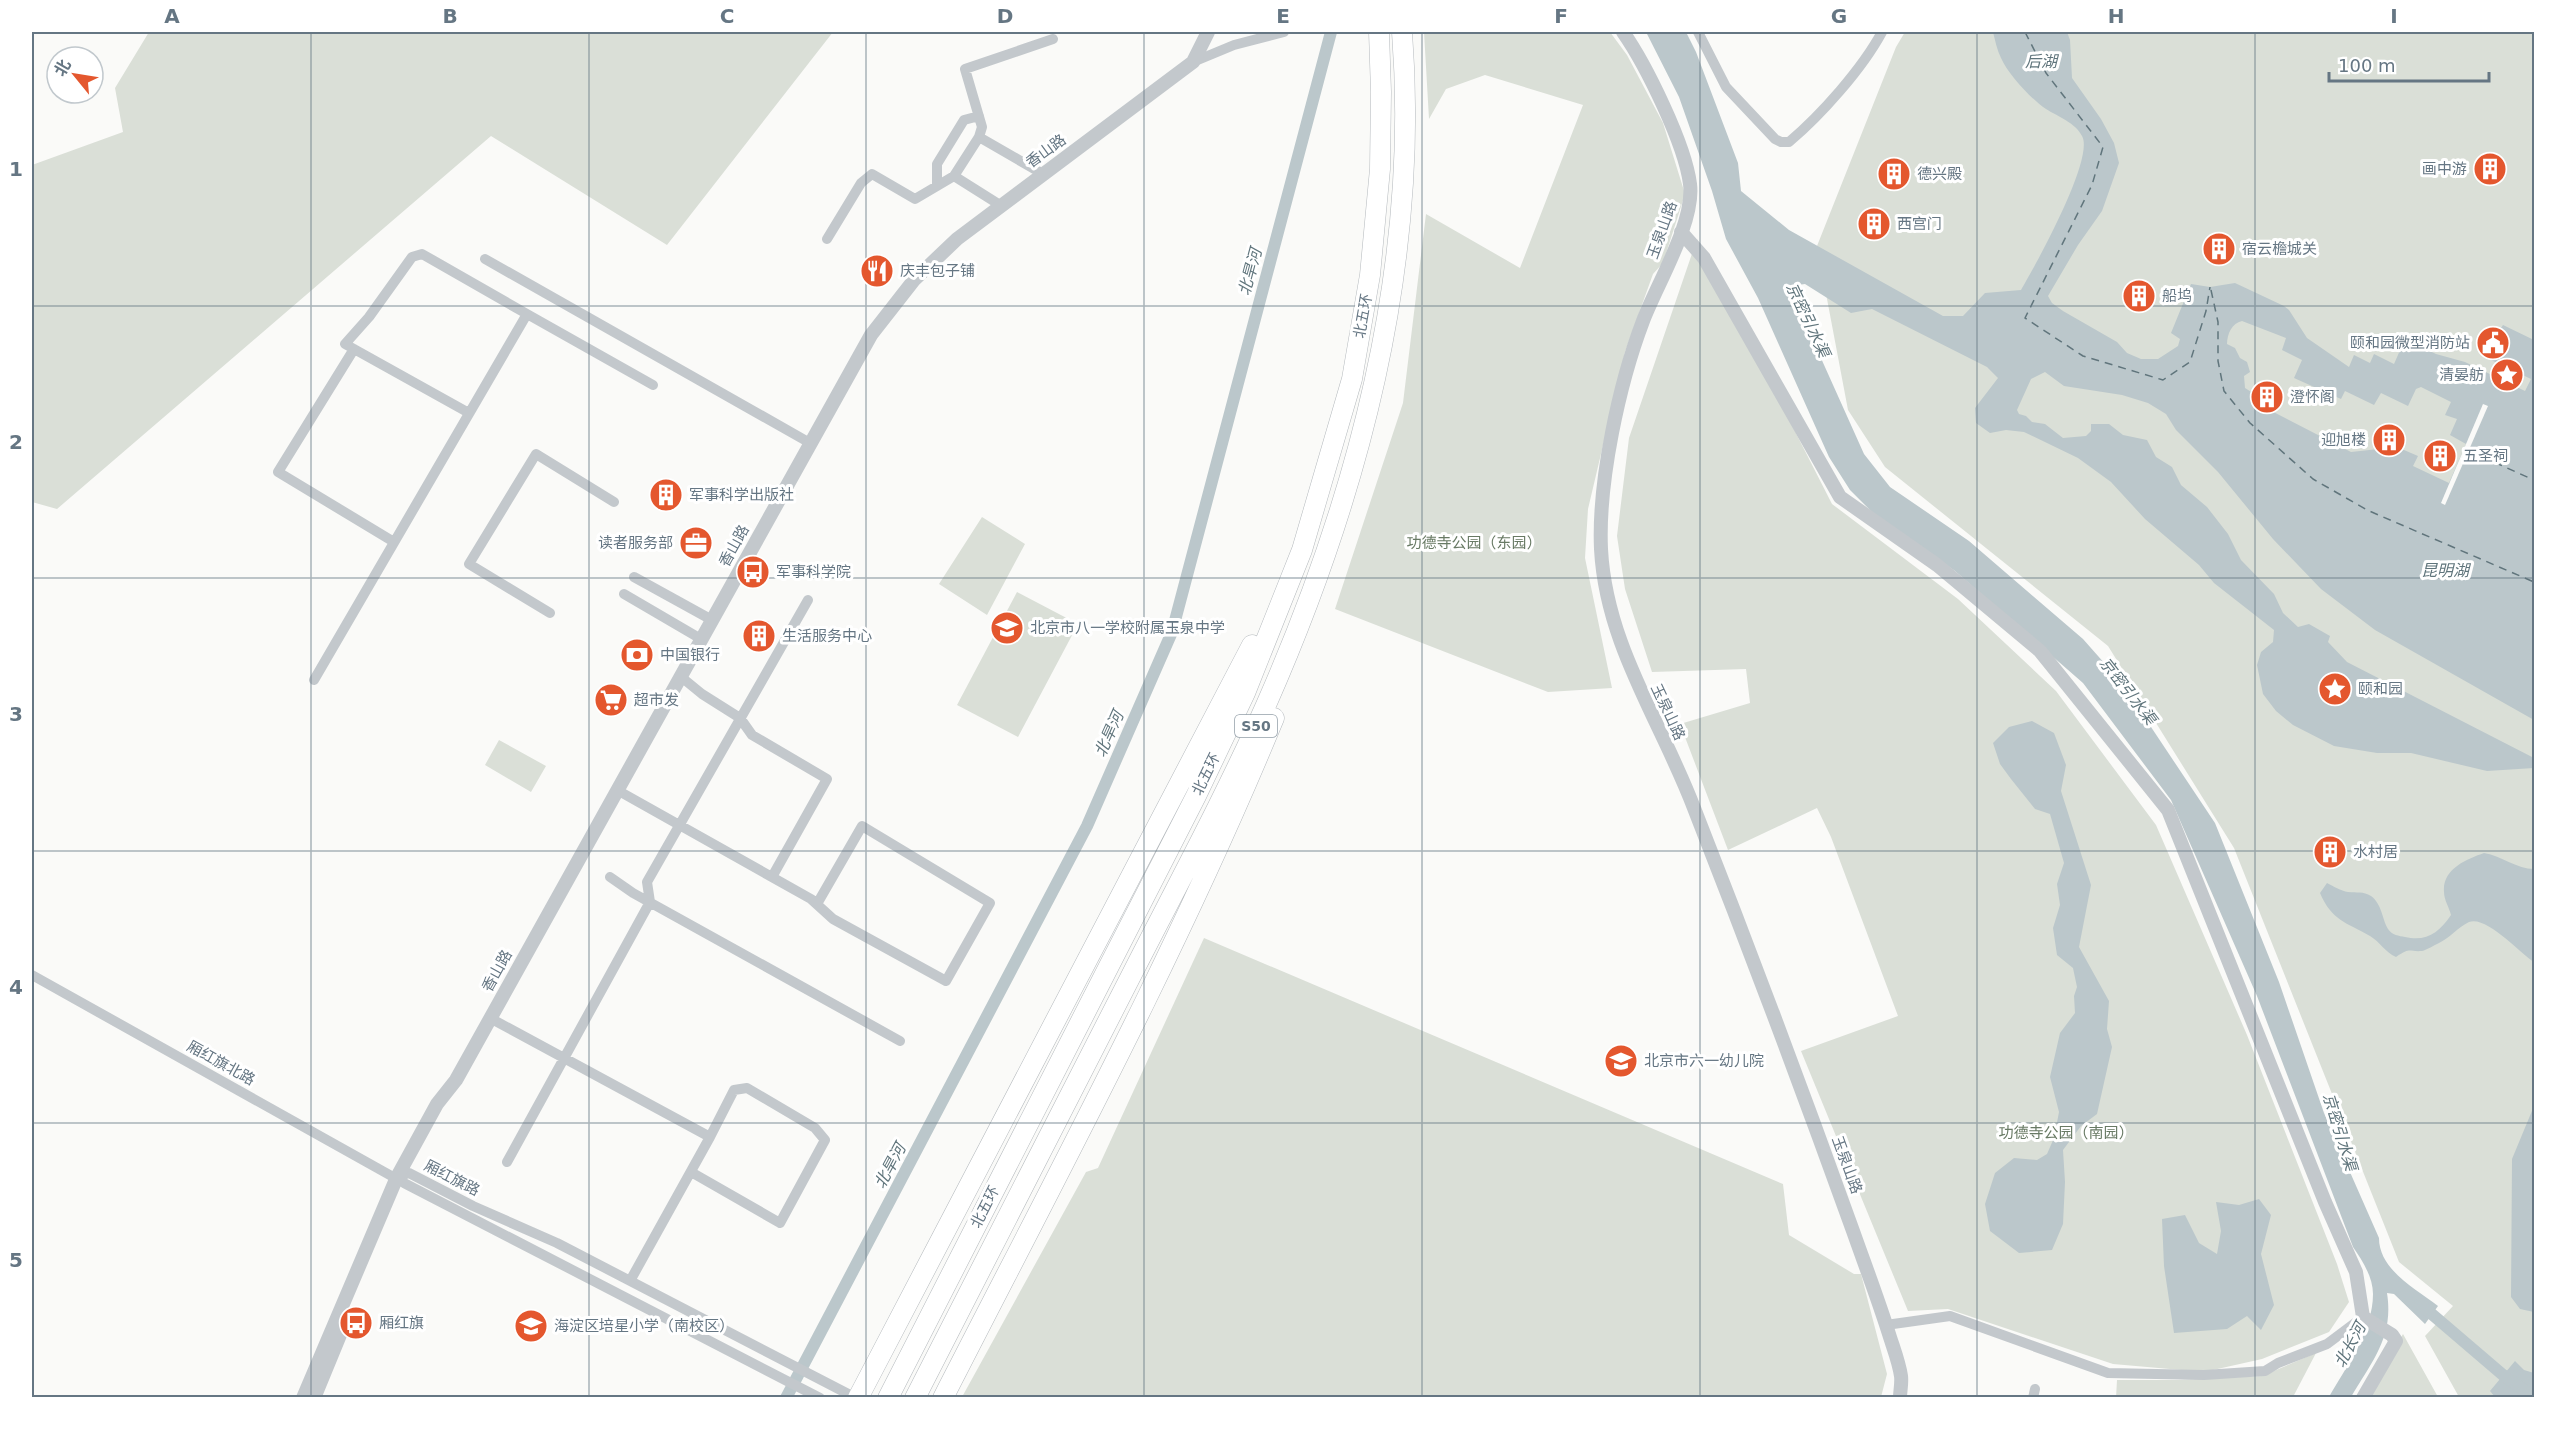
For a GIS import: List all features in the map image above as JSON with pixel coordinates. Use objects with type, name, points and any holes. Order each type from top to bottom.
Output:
[{"type":"highway","name":"北五环","points":[[888,1398],[1196,796],[1245,693],[1302,550],[1352,379],[1370,275],[1380,169],[1381,92],[1378,32]]},
{"type":"highway","name":"北五环","points":[[915,1398],[1218,806],[1266,705],[1317,578],[1340,510],[1374,384],[1395,277],[1406,165],[1402,32]]},
{"type":"highway","points":[[857,1398],[1302,550]]},
{"type":"highway","points":[[943,1398],[1137,1019],[1240,800],[1279,705],[1317,578]]},
{"type":"street","name":"香山路","points":[[303,1398],[403,1178],[446,1108],[456,1080],[858,356],[889,310],[914,280],[944,250],[1000,205],[1193,63],[1208,32]]},
{"type":"street","points":[[1193,63],[1234,45],[1284,32]]},
{"type":"street","name":"玉泉山路","points":[[1623,32],[1660,99],[1684,160],[1690,185],[1690,205],[1681,232],[1643,320],[1626,371],[1614,424],[1607,471],[1601,546],[1609,602],[1615,626],[1639,691],[1693,804],[1779,1024],[1886,1325],[1902,1378],[1900,1398]]},
{"type":"street","points":[[1698,32],[1726,87],[1775,139],[1781,142],[1789,142],[1812,123],[1874,46],[1882,32]]},
{"type":"street","points":[[827,239],[861,183],[872,174],[915,199],[954,176],[979,137],[982,127],[965,69],[1053,39]]},
{"type":"street","points":[[937,186],[937,164],[953,137],[964,120],[979,116]]},
{"type":"street","points":[[979,137],[1043,174]]},
{"type":"street","points":[[954,176],[1000,205]]},
{"type":"street","points":[[1681,232],[1704,258],[1840,497],[1937,565],[2040,651],[2168,810],[2325,1202],[2356,1272],[2363,1317],[2392,1335],[2396,1341],[2363,1398]]},
{"type":"street","points":[[469,413],[345,344],[369,317],[412,257],[422,254],[653,385]]},
{"type":"street","points":[[485,260],[810,443]]},
{"type":"street","points":[[314,680],[527,314]]},
{"type":"street","points":[[354,349],[278,472],[394,542]]},
{"type":"street","points":[[550,613],[469,564],[536,454],[614,502]]},
{"type":"street","points":[[634,577],[712,620]]},
{"type":"street","points":[[624,594],[701,639]]},
{"type":"street","points":[[507,1162],[650,902],[647,882],[808,600]]},
{"type":"street","points":[[680,676],[702,694],[740,718],[752,735],[827,779],[772,877]]},
{"type":"street","points":[[617,790],[817,904],[833,920],[946,981],[990,903],[862,826],[817,904]]},
{"type":"street","points":[[610,877],[650,902],[900,1041]]},
{"type":"street","name":"厢红旗北路","points":[[32,975],[403,1178]]},
{"type":"street","points":[[490,1018],[710,1137]]},
{"type":"street","points":[[630,1281],[734,1090],[747,1088],[815,1128],[825,1140],[780,1223],[691,1172]]},
{"type":"street","name":"香山路","points":[[314,1398],[403,1178]]},
{"type":"street","name":"厢红旗路","points":[[403,1178],[630,1281],[857,1398]]},
{"type":"street","name":"厢红旗路","points":[[403,1178],[820,1398]]},
{"type":"street","points":[[1886,1325],[1950,1316],[2108,1373],[2204,1376],[2265,1371],[2327,1344],[2363,1317]]},
{"type":"green space","points":[[149,32],[833,32],[667,245],[491,136],[57,509],[32,502],[32,165],[123,132],[115,88]]},
{"type":"green space","name":"功德寺公园（东园）","points":[[1424,32],[1610,32],[1627,55],[1663,123],[1685,194],[1663,263],[1653,274],[1625,352],[1588,509],[1585,558],[1612,688],[1548,692],[1335,609],[1403,403],[1426,214],[1520,268],[1583,105],[1485,75],[1446,89],[1429,119]]},
{"type":"green space","name":"颐和园","points":[[1905,32],[2534,32],[2534,1397],[2459,1397],[2425,1336],[2453,1306],[2399,1262],[2234,848],[2108,646],[1885,467],[1848,410],[1817,246],[1896,47]]},
{"type":"green space","name":"功德寺公园（南园）","points":[[1697,239],[1832,504],[1958,599],[2056,691],[2156,825],[2247,1035],[2337,1264],[2349,1302],[2329,1332],[2262,1359],[2204,1372],[2113,1364],[1948,1309],[1908,1311],[1801,1051],[1898,1016],[1831,837],[1817,808],[1728,850],[1680,724],[1750,703],[1746,669],[1652,672],[1625,589],[1617,536],[1629,438]]},
{"type":"green space","points":[[982,517],[1025,544],[987,615],[939,584]]},
{"type":"green space","points":[[1017,592],[1078,624],[1018,737],[957,705]]},
{"type":"green space","points":[[499,740],[546,766],[531,792],[485,765]]},
{"type":"green space","points":[[1204,938],[1783,1184],[1789,1235],[1854,1274],[1861,1274],[1887,1374],[1881,1397],[962,1397],[1086,1172],[1098,1168]]},
{"type":"green space","points":[[2403,1334],[2438,1397],[2366,1397]]},
{"type":"green space","points":[[2316,1353],[2293,1397],[2116,1398],[2117,1380],[2262,1376]]},
{"type":"water","name":"昆明湖","points":[[1646,32],[1686,32],[1696,52],[1738,163],[1741,191],[1789,230],[1943,316],[1963,316],[1985,293],[2021,290],[2062,212],[2080,166],[2084,148],[2082,136],[2075,127],[2040,105],[2014,79],[2001,58],[1993,32],[2067,32],[2070,40],[2072,78],[2101,119],[2114,143],[2119,163],[2102,211],[2078,245],[2048,296],[2052,303],[2063,311],[2117,342],[2127,353],[2141,359],[2158,359],[2178,346],[2180,339],[2171,333],[2191,284],[2210,287],[2235,283],[2284,306],[2307,338],[2349,367],[2354,355],[2370,363],[2374,354],[2394,364],[2405,339],[2436,354],[2465,362],[2525,391],[2531,379],[2489,359],[2491,352],[2500,356],[2510,338],[2499,331],[2503,325],[2534,340],[2534,720],[2375,630],[2321,589],[2273,539],[2218,472],[2176,430],[2166,414],[2148,403],[2122,395],[2064,386],[2045,372],[2031,379],[2017,410],[2019,414],[2026,416],[2032,422],[2045,424],[2063,438],[2086,436],[2091,431],[2091,424],[2109,424],[2123,435],[2147,440],[2156,457],[2172,467],[2181,485],[2207,507],[2228,534],[2241,560],[2274,594],[2283,613],[2298,627],[2309,624],[2330,636],[2328,642],[2347,662],[2534,758],[2534,768],[2487,771],[2411,753],[2377,753],[2334,746],[2293,725],[2276,711],[2263,694],[2257,665],[2261,652],[2273,642],[2274,630],[2214,583],[2199,565],[2145,519],[2111,482],[2078,458],[2024,432],[2006,430],[1990,433],[1976,423],[1975,408],[1998,378],[1987,367],[1872,309],[1851,313],[1805,284],[1798,285],[1793,291],[1794,298],[1864,454],[1890,487],[1969,541],[2083,639],[2121,682],[2215,823],[2279,982],[2324,1113],[2379,1238],[2385,1260],[2400,1278],[2438,1306],[2425,1324],[2394,1294],[2387,1293],[2387,1323],[2380,1348],[2351,1397],[2329,1397],[2364,1335],[2372,1308],[2371,1281],[2353,1247],[2257,996],[2171,800],[2083,683],[1955,571],[1873,513],[1850,490],[1829,457],[1758,298],[1726,239],[1679,97]],"holes":[[[2242,321],[2286,338],[2282,350],[2302,360],[2294,378],[2341,399],[2345,391],[2374,405],[2381,393],[2408,406],[2416,389],[2421,387],[2451,402],[2445,415],[2457,419],[2450,435],[2466,444],[2449,483],[2413,466],[2418,456],[2397,447],[2351,452],[2254,402],[2256,395],[2245,388],[2244,376],[2250,372],[2247,362],[2240,358],[2235,348],[2227,344],[2228,336],[2235,324]]]},
{"type":"water","points":[[2032,721],[2054,733],[2066,765],[2061,791],[2091,885],[2079,947],[2109,1001],[2107,1029],[2112,1047],[2097,1114],[2081,1126],[2063,1150],[2065,1182],[2063,1224],[2052,1250],[2019,1253],[1990,1231],[1985,1204],[1995,1173],[2014,1158],[2037,1160],[2047,1154],[2054,1138],[2059,1112],[2050,1077],[2060,1033],[2075,1013],[2074,996],[2077,987],[2073,968],[2057,955],[2053,928],[2060,905],[2057,884],[2064,863],[2050,814],[2035,809],[2000,764],[1993,743],[2009,727]]},
{"type":"water","points":[[2484,853],[2534,869],[2534,962],[2503,936],[2476,921],[2465,924],[2443,941],[2426,950],[2407,951],[2396,957],[2370,936],[2335,915],[2320,893],[2327,883],[2345,891],[2368,894],[2375,899],[2392,933],[2413,938],[2426,937],[2442,927],[2451,915],[2444,895],[2444,884],[2451,871],[2470,858]]},
{"type":"water","points":[[2534,1106],[2534,1312],[2520,1309],[2511,1297],[2512,1159]]},
{"type":"water","points":[[2259,1199],[2271,1215],[2261,1254],[2274,1305],[2261,1330],[2247,1316],[2227,1329],[2174,1333],[2164,1266],[2162,1219],[2185,1215],[2199,1243],[2217,1254],[2221,1231],[2216,1202],[2239,1205]]},
{"type":"water","points":[[2515,1361],[2524,1370],[2534,1373],[2534,1397],[2495,1397],[2490,1391]]},
{"type":"pier","points":[[2483,404],[2488,406],[2445,505],[2441,503]]},
{"type":"waterway","name":"北旱河","points":[[786,1398],[1087,826],[1172,632],[1331,32]]},
{"type":"waterway","name":"京密引水渠","points":[[2420,1304],[2503,1375],[2534,1397]]},
{"type":"ferry route","points":[[2025,32],[2046,73],[2103,147],[2092,185],[2025,318],[2083,356],[2163,380],[2190,362],[2206,311],[2210,287]]},
{"type":"ferry route","points":[[2211,290],[2218,322],[2218,361],[2224,391],[2250,423],[2313,479],[2367,510],[2534,582]]},
{"type":"ferry route","points":[[2469,451],[2534,480]]},
{"type":"place","name":"画中游","points":[[2490,169]]},
{"type":"place","name":"德兴殿","points":[[1894,174]]},
{"type":"place","name":"西宫门","points":[[1874,224]]},
{"type":"place","name":"宿云檐城关","points":[[2219,249]]},
{"type":"place","name":"庆丰包子铺","points":[[877,271]]},
{"type":"place","name":"船坞","points":[[2139,296]]},
{"type":"place","name":"颐和园微型消防站","points":[[2493,343]]},
{"type":"place","name":"清晏舫","points":[[2507,375]]},
{"type":"place","name":"澄怀阁","points":[[2267,397]]},
{"type":"place","name":"迎旭楼","points":[[2389,440]]},
{"type":"place","name":"五圣祠","points":[[2440,456]]},
{"type":"place","name":"军事科学出版社","points":[[666,495]]},
{"type":"place","name":"读者服务部","points":[[696,543]]},
{"type":"place","name":"军事科学院","points":[[753,572]]},
{"type":"place","name":"北京市八一学校附属玉泉中学","points":[[1007,628]]},
{"type":"place","name":"生活服务中心","points":[[759,636]]},
{"type":"place","name":"中国银行","points":[[637,655]]},
{"type":"place","name":"颐和园","points":[[2335,689]]},
{"type":"place","name":"超市发","points":[[611,700]]},
{"type":"place","name":"水村居","points":[[2330,852]]},
{"type":"place","name":"北京市六一幼儿院","points":[[1621,1061]]},
{"type":"place","name":"厢红旗","points":[[356,1323]]},
{"type":"place","name":"海淀区培星小学（南校区）","points":[[531,1326]]},
{"type":"water label","name":"后湖","points":[[2041,61]]},
{"type":"water label","name":"北长河","points":[[2350,1345]]}]
